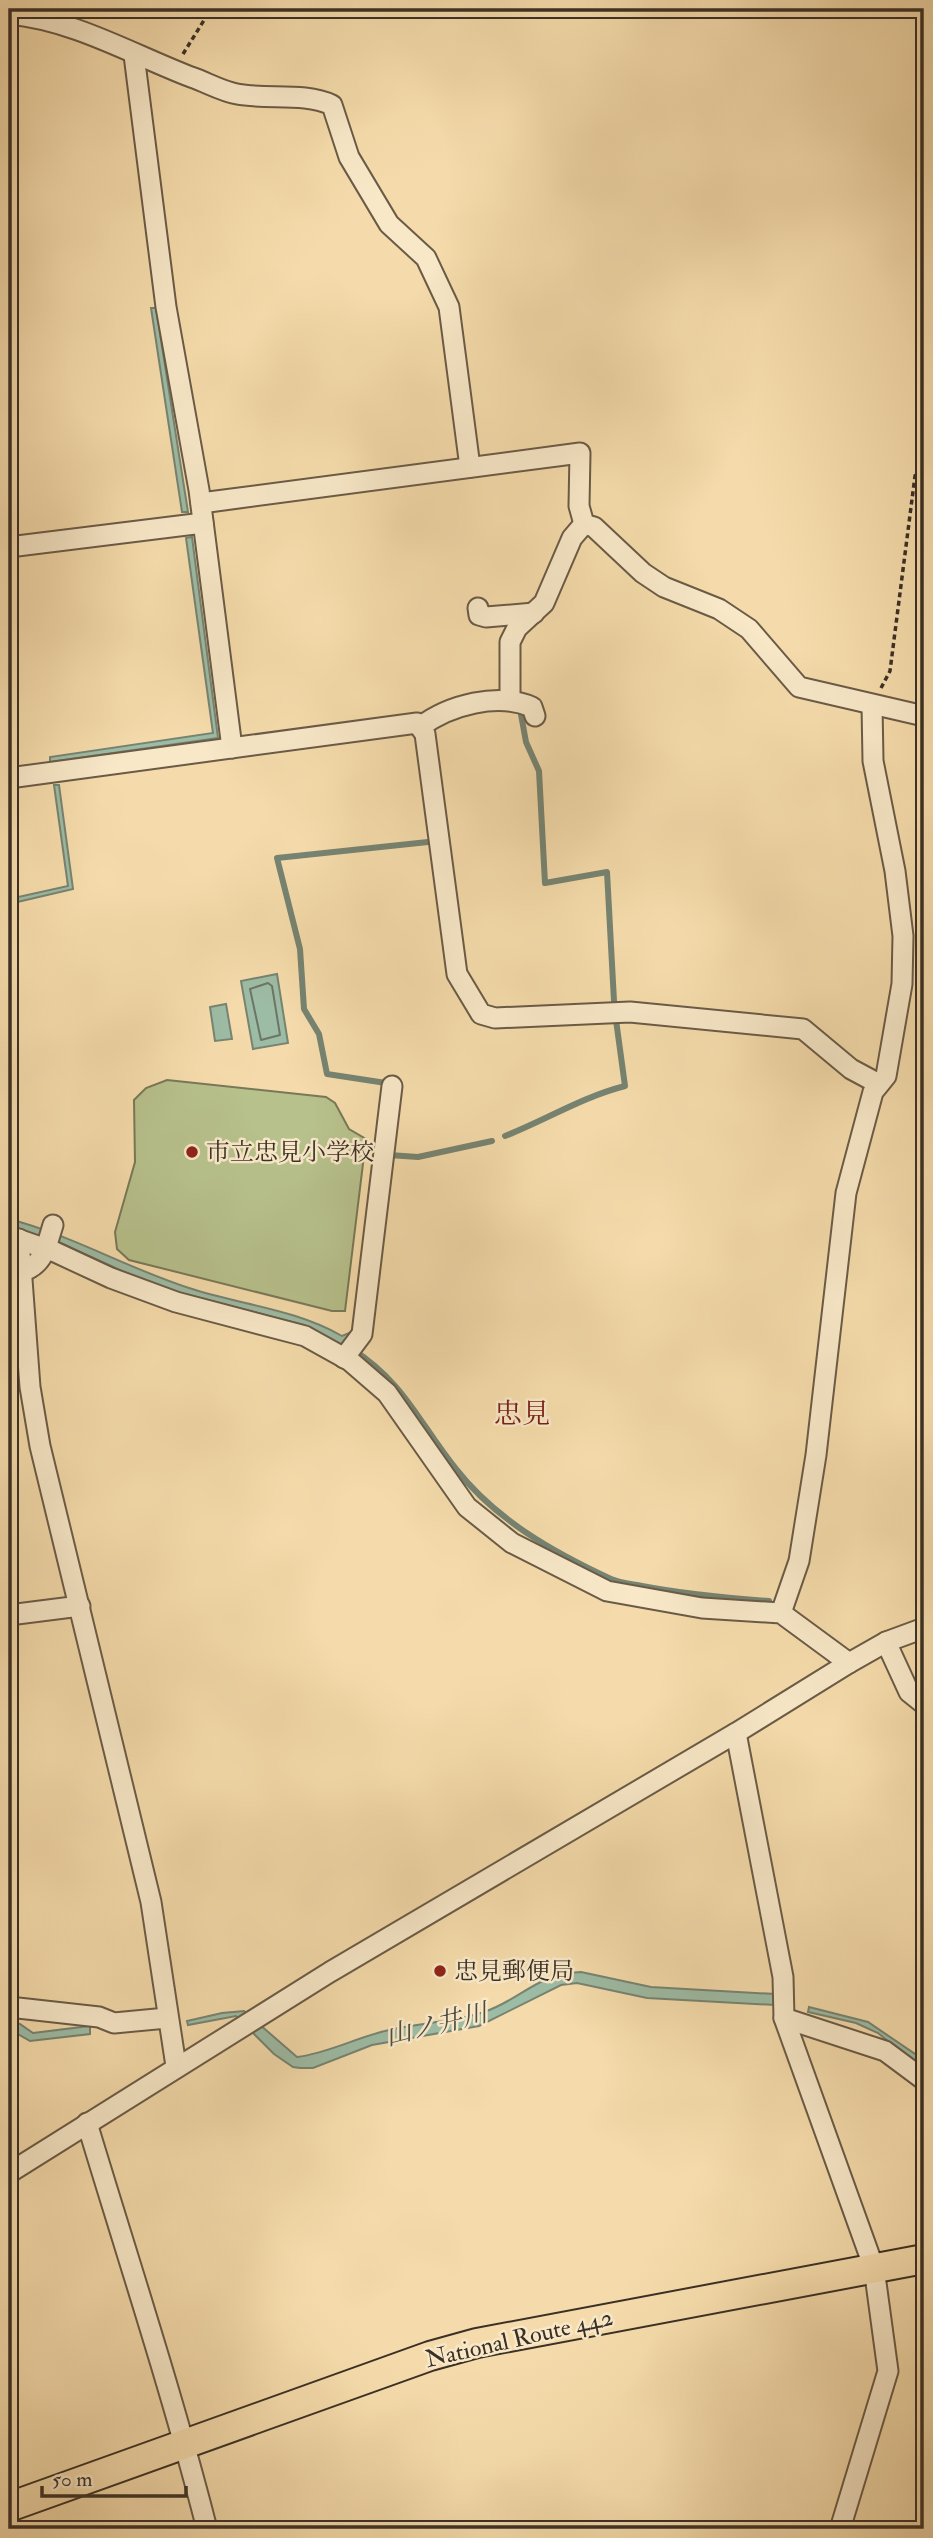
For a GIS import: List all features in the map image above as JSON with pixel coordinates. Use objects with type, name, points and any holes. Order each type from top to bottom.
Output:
[{"type":"highway","name":"National Route 442","points":[[9,2507],[430,2356],[477,2343],[924,2259]]},
{"type":"street","points":[[9,14],[38,17],[92,34],[134,55],[235,94],[317,98],[332,105],[349,157],[388,224],[426,258],[449,307],[470,467]]},
{"type":"street","points":[[134,55],[166,307],[201,503],[232,748]]},
{"type":"street","points":[[201,503],[580,453],[579,506],[584,524]]},
{"type":"street","points":[[9,547],[203,523]]},
{"type":"street","points":[[584,524],[594,527],[643,573],[664,587],[719,609],[749,629],[799,687],[924,716]]},
{"type":"street","points":[[510,700],[510,642],[517,628],[544,603],[572,538],[584,524]]},
{"type":"street","points":[[478,608],[479,615],[486,617],[534,613]]},
{"type":"street","points":[[420,727],[433,717],[467,706],[510,700],[532,707],[535,716]]},
{"type":"street","points":[[781,1614],[799,1561],[816,1455],[846,1192],[873,1092],[886,1076],[900,996],[903,936],[895,871],[873,761],[872,705]]},
{"type":"street","points":[[9,778],[417,723],[425,734],[457,974],[481,1014],[495,1018],[630,1012],[803,1029],[851,1069],[879,1084]]},
{"type":"street","points":[[344,1357],[362,1334],[393,1086]]},
{"type":"street","points":[[176,2066],[151,1902],[49,1483],[30,1387],[20,1272],[14,1238],[49,1239],[176,1302],[305,1336],[344,1357],[387,1393],[467,1507],[512,1543],[607,1591],[702,1608],[781,1614],[849,1662]]},
{"type":"street","points":[[20,1272],[34,1268],[49,1239]]},
{"type":"street","points":[[9,1615],[80,1606]]},
{"type":"street","points":[[9,2173],[176,2066],[736,1733],[849,1662],[886,1642],[924,1628]]},
{"type":"street","points":[[886,1642],[909,1692],[924,1704]]},
{"type":"street","points":[[736,1733],[783,1977],[784,2018],[874,2268],[888,2371],[840,2529]]},
{"type":"street","points":[[9,2007],[99,2017],[114,2023],[167,2018]]},
{"type":"street","points":[[784,2018],[885,2051],[924,2080]]},
{"type":"street","points":[[87,2123],[131,2269],[147,2312],[207,2529]]},
{"type":"path","points":[[170,69],[186,51],[211,9]]},
{"type":"path","points":[[872,705],[890,671],[915,476],[924,454]]},
{"type":"path","points":[[909,2529],[924,2522]]},
{"type":"shaded area","points":[[167,1080],[326,1097],[335,1103],[349,1129],[366,1139],[345,1311],[332,1311],[129,1260],[117,1249],[115,1232],[135,1162],[134,1100],[146,1088]]},
{"type":"water","points":[[151,308],[156,308],[188,512],[182,512]]},
{"type":"water","points":[[192,537],[218,738],[50,762],[50,757],[213,733],[186,538]]},
{"type":"water","points":[[54,785],[59,785],[73,889],[9,904],[9,899],[68,886]]},
{"type":"water","points":[[277,974],[288,1043],[253,1049],[241,981]]},
{"type":"water","points":[[226,1004],[232,1039],[215,1041],[210,1007]]},
{"type":"water","points":[[9,1219],[55,1234],[189,1288],[287,1313],[342,1336],[354,1331],[346,1350],[304,1325],[155,1286],[54,1240],[9,1229]]},
{"type":"water","name":"山ノ井川","points":[[581,1972],[651,1987],[775,1994],[775,2005],[647,1998],[577,1983],[561,1985],[479,2026],[372,2045],[313,2068],[293,2067],[274,2054],[236,2016],[188,2025],[187,2021],[244,2011],[297,2057],[389,2030],[484,2012],[552,1977]]},
{"type":"water","points":[[809,2007],[868,2022],[924,2060],[924,2070],[878,2033],[856,2023],[808,2012]]},
{"type":"water","points":[[9,2022],[20,2024],[33,2033],[90,2026],[90,2034],[30,2041],[9,2029]]},
{"type":"waterway","points":[[520,709],[526,742],[539,771],[545,883],[607,872],[614,1001]]},
{"type":"waterway","points":[[386,1087],[386,1083],[327,1074],[319,1034],[304,1009],[300,949],[277,858],[428,842]]},
{"type":"waterway","points":[[505,1136],[594,1096],[625,1086],[616,1020]]},
{"type":"waterway","points":[[389,1155],[418,1157],[492,1141]]},
{"type":"waterway","points":[[352,1349],[370,1362],[398,1390],[472,1487],[507,1519],[547,1546],[618,1582],[769,1601]]},
{"type":"place","name":"市立忠見小学校","points":[[192,1152]]},
{"type":"place","name":"忠見郵便局","points":[[440,1971]]},
{"type":"district","name":"忠見","points":[[522,1413]]}]
